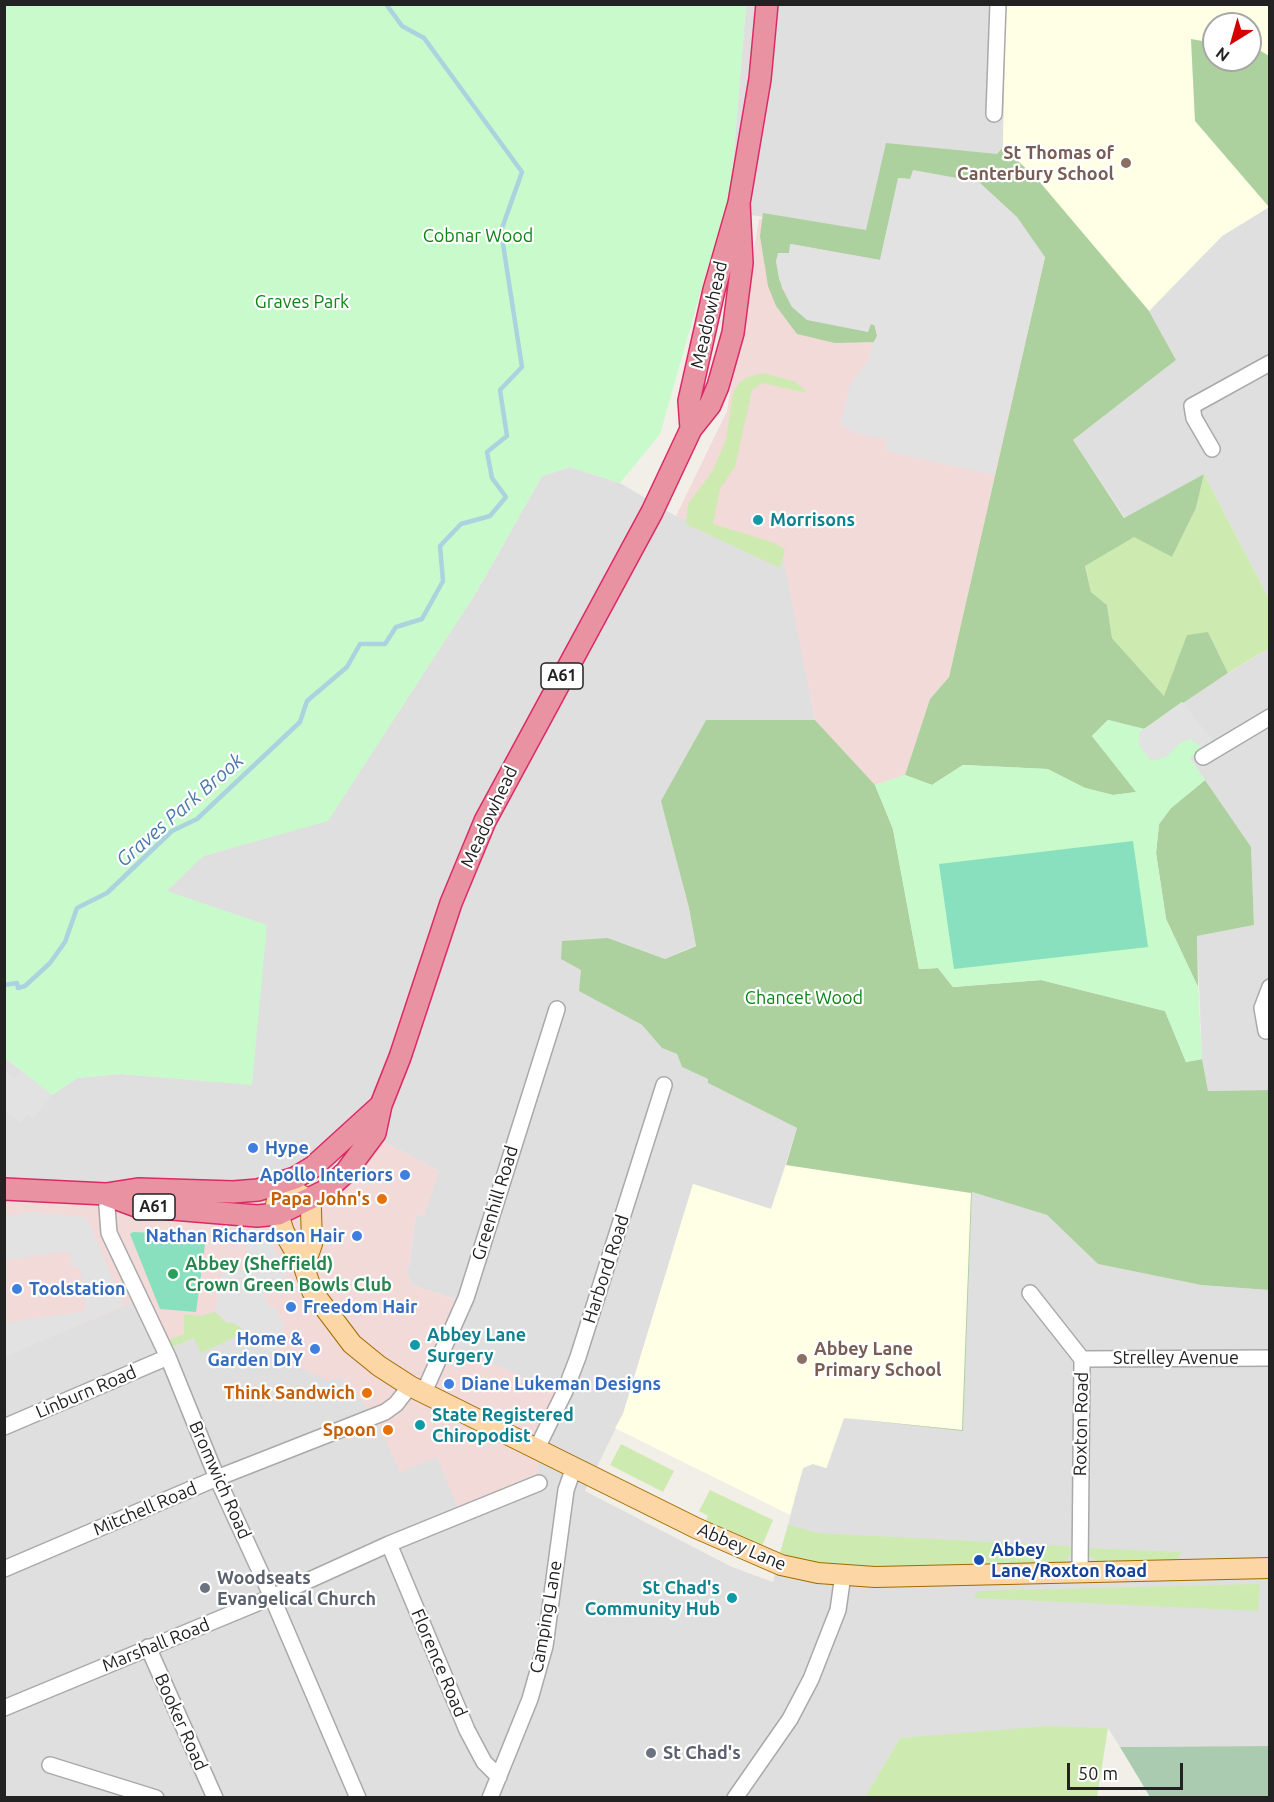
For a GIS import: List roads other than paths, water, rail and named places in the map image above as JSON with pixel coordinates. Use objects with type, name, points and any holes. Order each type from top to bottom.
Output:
[{"type":"highway","name":"Meadowhead","points":[[280,1185],[320,1162],[381,1105],[400,1057],[451,903],[485,821],[652,512],[691,429],[710,405],[728,355],[733,333],[742,263],[739,203],[760,79],[767,4]]},
{"type":"highway","name":"A61","points":[[106,1194],[136,1206],[256,1216],[278,1214],[307,1201],[332,1186],[361,1155],[375,1132],[381,1105]]},
{"type":"highway","name":"A61","points":[[4,1188],[106,1194],[138,1189],[250,1191],[280,1185]]},
{"type":"main road","name":"Abbey Lane","points":[[280,1185],[276,1205],[278,1214],[284,1232],[304,1267],[312,1292],[352,1344],[387,1372],[743,1550],[797,1569],[843,1575],[1080,1573],[1269,1568]]},
{"type":"main road","points":[[280,1185],[307,1201],[313,1224],[312,1244],[304,1267]]},
{"type":"street","points":[[994,114],[998,4]]},
{"type":"street","points":[[1212,449],[1194,418],[1192,406],[1269,363]]},
{"type":"street","points":[[1203,757],[1269,717]]},
{"type":"street","points":[[1266,1031],[1262,1008],[1269,987]]},
{"type":"street","name":"Greenhill Road","points":[[417,1389],[466,1298],[557,1009]]},
{"type":"street","name":"Harbord Road","points":[[537,1448],[565,1391],[578,1357],[664,1085]]},
{"type":"street","name":"Bromwich Road","points":[[106,1194],[109,1233],[168,1357],[217,1478],[272,1597],[358,1797]]},
{"type":"street","name":"Roxton Road","points":[[1030,1293],[1082,1359],[1080,1573]]},
{"type":"street","name":"Linburn Road","points":[[4,1427],[168,1357]]},
{"type":"street","name":"Strelley Avenue","points":[[1082,1359],[1269,1358]]},
{"type":"street","name":"Mitchell Road","points":[[4,1569],[217,1478],[385,1412],[417,1389]]},
{"type":"street","name":"Camping Lane","points":[[490,1797],[530,1699],[544,1646],[566,1490],[574,1467]]},
{"type":"street","name":"Marshall Road","points":[[4,1708],[272,1597],[389,1544],[539,1483]]},
{"type":"street","name":"Florence Road","points":[[389,1544],[467,1730],[484,1762],[499,1777]]},
{"type":"street","points":[[735,1797],[790,1719],[811,1679],[833,1626],[843,1575]]},
{"type":"street","name":"Booker Road","points":[[148,1647],[215,1797]]},
{"type":"street","points":[[50,1765],[156,1797]]},
{"type":"waterway","name":"Graves Park Brook","points":[[4,985],[17,983],[18,988],[25,986],[50,963],[65,942],[77,908],[107,893],[172,831],[197,819],[300,722],[307,701],[347,667],[360,644],[385,644],[396,627],[422,619],[443,581],[440,546],[461,524],[490,516],[506,497],[492,478],[487,452],[507,436],[500,390],[522,367],[501,231],[522,172],[424,38],[402,26],[386,4]]},
{"type":"place","name":"St Thomas of Canterbury School","points":[[1126,163]]},
{"type":"place","name":"Morrisons","points":[[758,520]]},
{"type":"place","name":"Hype","points":[[253,1148]]},
{"type":"place","name":"Apollo Interiors","points":[[405,1175]]},
{"type":"place","name":"Papa John's","points":[[382,1199]]},
{"type":"place","name":"Nathan Richardson Hair","points":[[357,1236]]},
{"type":"place","name":"Abbey (Sheffield) Crown Green Bowls Club","points":[[173,1274]]},
{"type":"place","name":"Toolstation","points":[[17,1289]]},
{"type":"place","name":"Freedom Hair","points":[[291,1307]]},
{"type":"place","name":"Abbey Lane Surgery","points":[[415,1345]]},
{"type":"place","name":"Home & Garden DIY","points":[[315,1349]]},
{"type":"place","name":"Abbey Lane Primary School","points":[[802,1359]]},
{"type":"place","name":"Diane Lukeman Designs","points":[[449,1384]]},
{"type":"place","name":"Think Sandwich","points":[[367,1393]]},
{"type":"place","name":"State Registered Chiropodist","points":[[420,1425]]},
{"type":"place","name":"Spoon","points":[[388,1430]]},
{"type":"place","name":"Abbey Lane/Roxton Road","points":[[979,1560]]},
{"type":"place","name":"Woodseats Evangelical Church","points":[[205,1588]]},
{"type":"place","name":"St Chad's Community Hub","points":[[732,1598]]},
{"type":"place","name":"St Chad's","points":[[651,1753]]},
{"type":"park label","name":"Cobnar Wood","points":[[478,236]]},
{"type":"park label","name":"Graves Park","points":[[302,302]]},
{"type":"park label","name":"Chancet Wood","points":[[804,998]]}]
